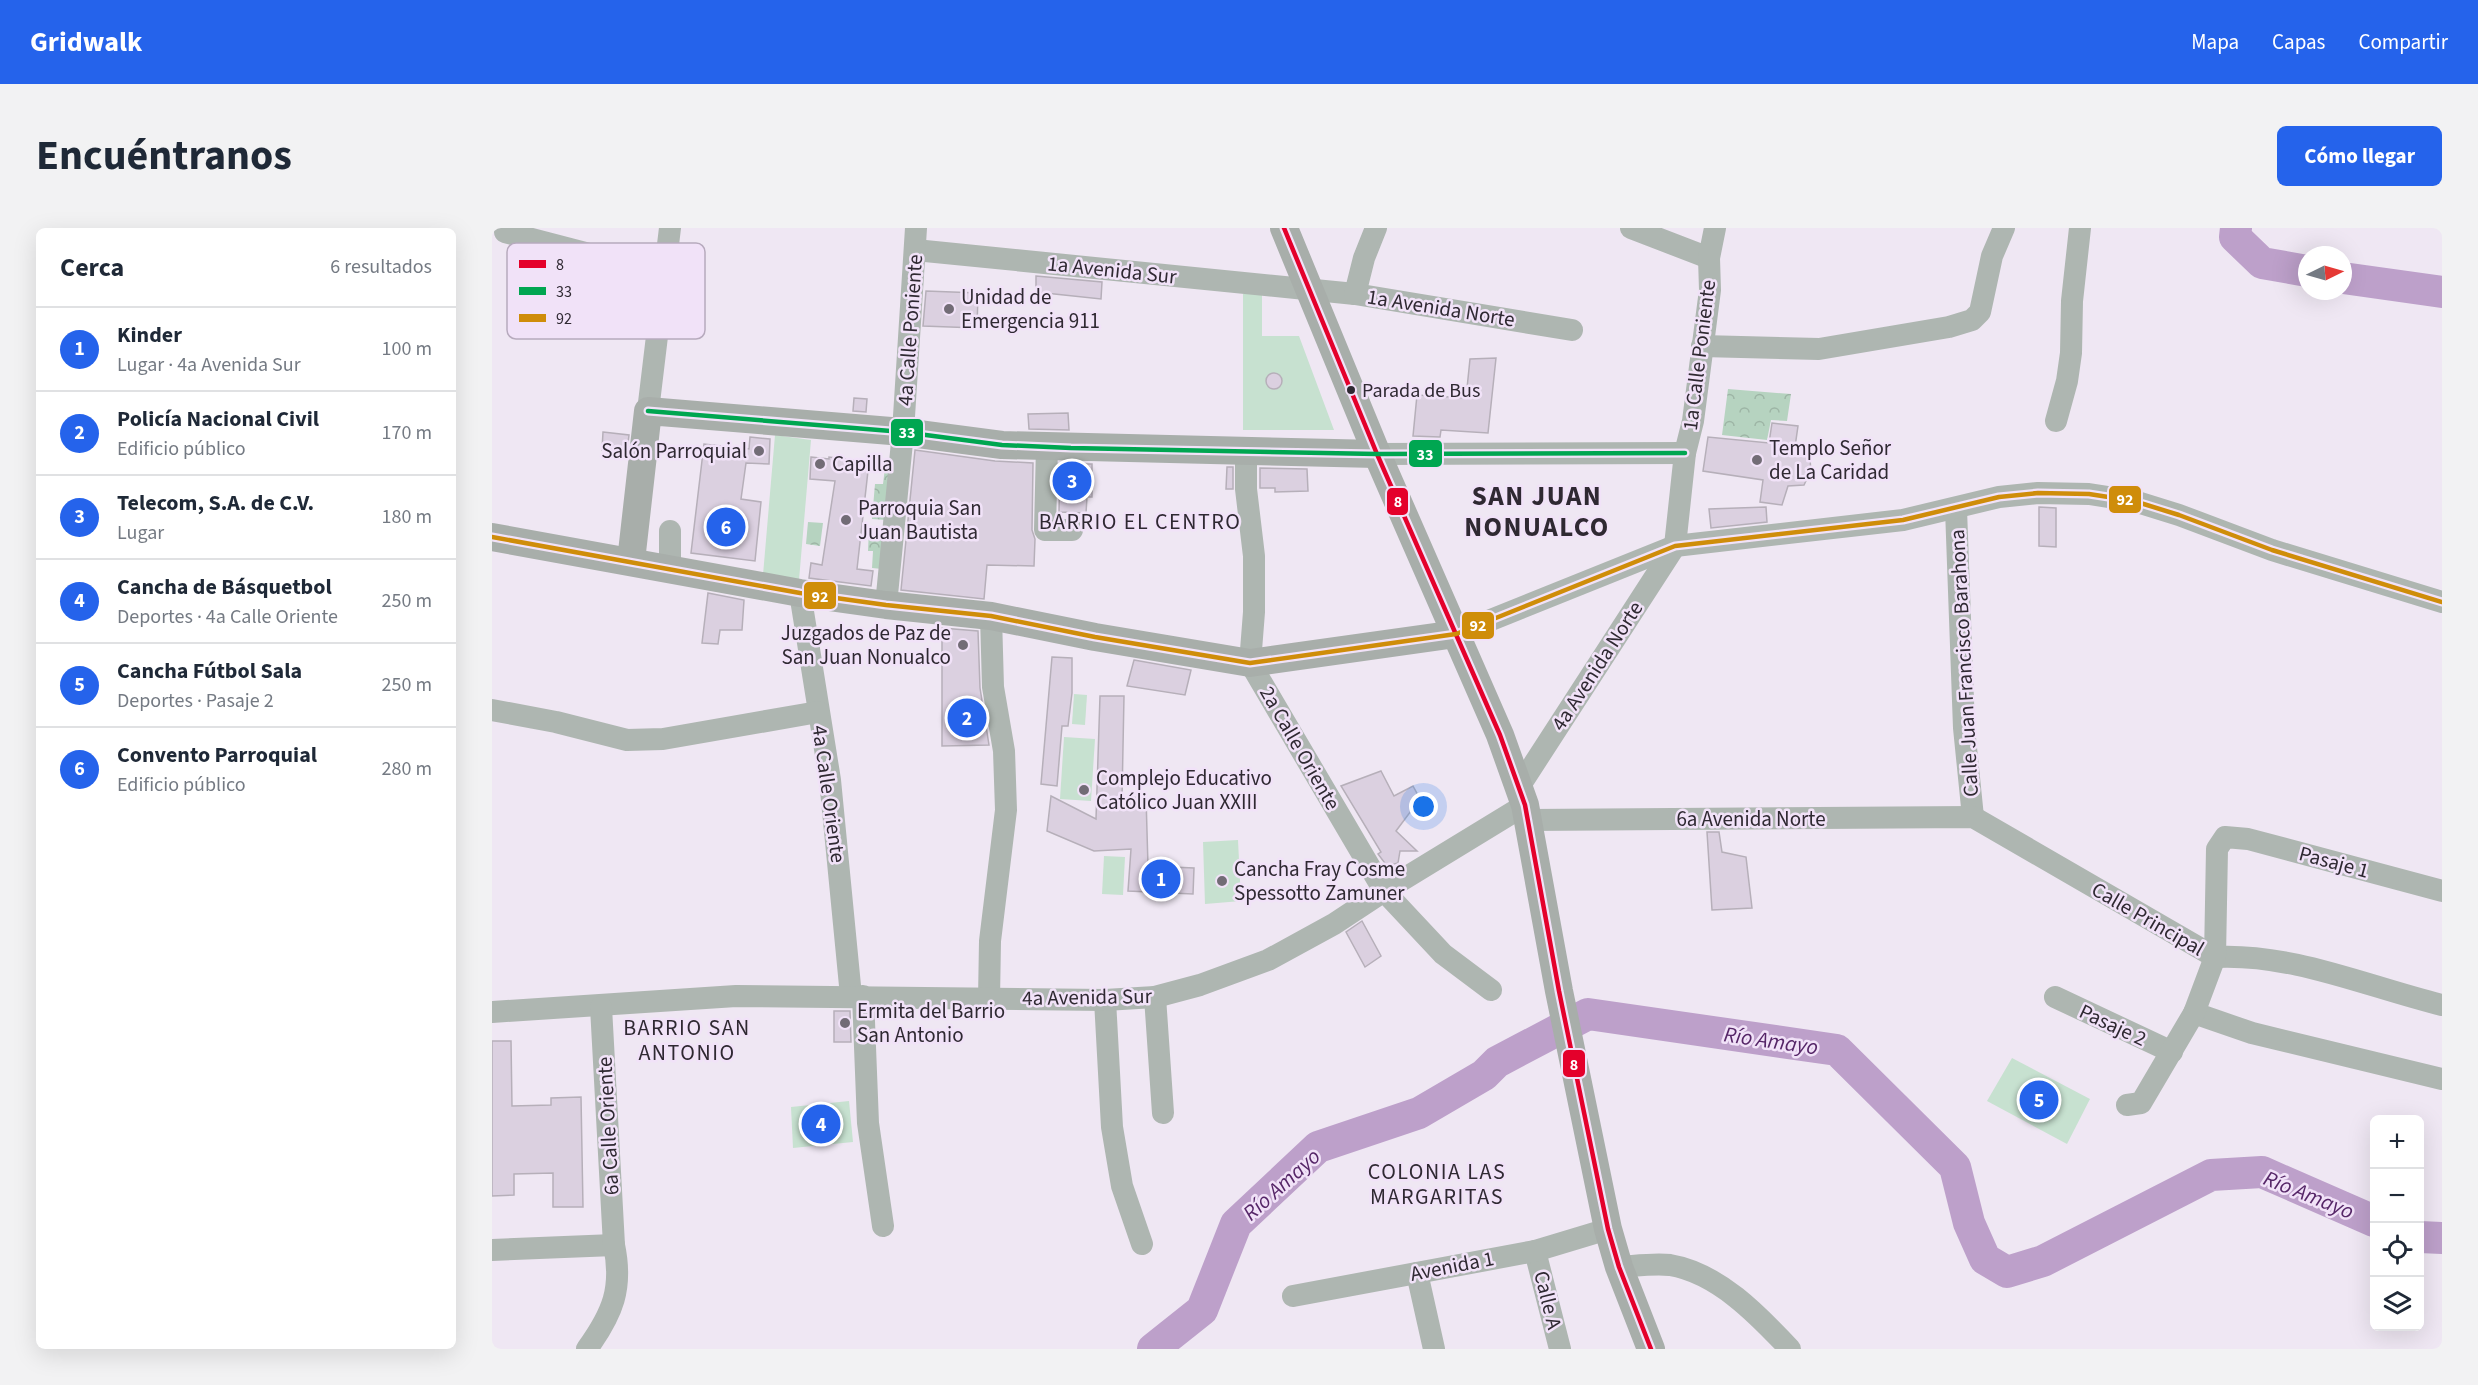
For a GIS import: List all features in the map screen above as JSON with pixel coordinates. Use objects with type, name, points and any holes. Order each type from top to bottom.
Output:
[{"type":"main road","points":[[1284,228],[1377,454],[1500,735],[1524,804],[1559,991],[1608,1229],[1619,1267],[1652,1349]]},
{"type":"main road","points":[[631,561],[648,411],[903,432],[1002,444],[1377,454]]},
{"type":"main road","points":[[492,537],[800,593],[991,616],[1095,637],[1250,663],[1456,634]]},
{"type":"street","points":[[669,243],[670,228]]},
{"type":"street","points":[[1354,294],[1364,258],[1376,228]]},
{"type":"street","points":[[1631,228],[1709,258]]},
{"type":"street","name":"1a Calle Poniente","points":[[1675,546],[1685,453],[1693,421],[1710,290],[1709,258],[1714,228]]},
{"type":"street","points":[[1702,346],[1819,349],[1949,327],[1972,320],[1980,312],[1992,256],[2004,228]]},
{"type":"street","points":[[2056,421],[2072,353],[2072,301],[2080,228]]},
{"type":"street","points":[[505,232],[547,243]]},
{"type":"street","name":"1a Avenida Sur","points":[[916,239],[1309,289]]},
{"type":"street","name":"4a Calle Poniente","points":[[903,432],[916,239]]},
{"type":"street","name":"1a Avenida Norte","points":[[1309,289],[1354,294],[1572,330]]},
{"type":"street","points":[[648,411],[657,339]]},
{"type":"street","points":[[886,605],[903,432]]},
{"type":"street","points":[[1047,446],[1045,530],[1072,530]]},
{"type":"street","name":"2a Calle Oriente","points":[[1246,451],[1246,489],[1254,556],[1254,612],[1250,663],[1384,891],[1443,954],[1491,990]]},
{"type":"street","points":[[1377,454],[1685,453]]},
{"type":"street","points":[[1456,634],[1675,546],[1903,520],[1999,497],[2038,493],[2089,494],[2134,501],[2272,550],[2442,602]]},
{"type":"street","name":"Calle Juan Francisco Barahona","points":[[1956,508],[1964,728],[1973,817]]},
{"type":"street","points":[[670,531],[670,568]]},
{"type":"street","name":"4a Avenida Norte","points":[[1524,804],[1675,546]]},
{"type":"street","name":"4a Calle Oriente","points":[[800,593],[830,780],[857,996],[868,1123],[883,1226]]},
{"type":"street","points":[[989,999],[990,941],[1006,810],[1004,752],[993,687],[991,616]]},
{"type":"street","points":[[492,710],[556,722],[627,740],[663,739],[818,712]]},
{"type":"street","name":"6a Avenida Norte","points":[[1524,804],[1973,817]]},
{"type":"street","name":"4a Avenida Sur","points":[[492,1012],[601,1007],[736,996],[1105,1000],[1155,998],[1200,985],[1268,960],[1334,924],[1524,804]]},
{"type":"street","name":"Calle Principal","points":[[1973,817],[2215,957],[2241,956],[2312,969],[2442,1005]]},
{"type":"street","name":"Pasaje 1","points":[[2215,957],[2217,849],[2224,837],[2248,839],[2442,891]]},
{"type":"street","points":[[2127,1105],[2141,1102],[2172,1052],[2194,1013],[2215,957]]},
{"type":"street","name":"Pasaje 2","points":[[2055,997],[2172,1052]]},
{"type":"street","points":[[1155,998],[1163,1113]]},
{"type":"street","points":[[1105,1000],[1112,1127],[1122,1186],[1142,1244]]},
{"type":"street","name":"6a Calle Oriente","points":[[587,1349],[612,1310],[619,1270],[614,1245],[601,1007]]},
{"type":"street","points":[[2194,1013],[2252,1033],[2442,1079]]},
{"type":"street","name":"Avenida 1","points":[[1293,1296],[1535,1251],[1608,1229]]},
{"type":"street","points":[[492,1250],[614,1245]]},
{"type":"street","name":"Calle A","points":[[1535,1251],[1560,1349]]},
{"type":"street","points":[[1619,1267],[1669,1265],[1696,1274],[1722,1287],[1790,1349]]},
{"type":"street","points":[[1417,1272],[1434,1349]]},
{"type":"green space","points":[[1243,294],[1262,294],[1262,336],[1299,336],[1334,430],[1243,430]]},
{"type":"green space","points":[[1728,389],[1791,394],[1787,421],[1771,420],[1767,440],[1722,435]]},
{"type":"green space","points":[[775,435],[811,440],[799,580],[763,575]]},
{"type":"green space","points":[[885,468],[892,468],[887,520],[872,519],[875,484],[883,484]]},
{"type":"green space","points":[[808,522],[823,523],[820,546],[806,544]]},
{"type":"green space","points":[[869,530],[885,532],[882,569],[872,568],[873,551],[868,551]]},
{"type":"green space","points":[[1074,694],[1087,695],[1085,725],[1072,724]]},
{"type":"green space","points":[[1064,737],[1095,739],[1091,801],[1060,799]]},
{"type":"green space","name":"Cancha Fray Cosme Spessotto Zamuner","points":[[1238,840],[1241,901],[1205,904],[1203,842]]},
{"type":"green space","points":[[1104,856],[1125,857],[1123,895],[1102,894]]},
{"type":"green space","points":[[2012,1058],[2090,1099],[2067,1144],[1987,1101]]},
{"type":"green space","points":[[849,1101],[853,1142],[793,1148],[791,1107]]},
{"type":"building","points":[[1036,276],[1102,282],[1101,299],[1036,292]]},
{"type":"building","name":"Unidad de Emergencia 911","points":[[926,291],[978,293],[977,328],[923,326]]},
{"type":"building","points":[[1496,358],[1488,433],[1441,430],[1440,437],[1413,436],[1417,395],[1466,398],[1470,359]]},
{"type":"building","points":[[1274,373],[1280,375],[1282,381],[1280,387],[1274,389],[1268,387],[1266,381],[1268,375]]},
{"type":"building","points":[[854,398],[867,399],[866,412],[853,411]]},
{"type":"building","points":[[1068,413],[1069,430],[1029,429],[1028,414]]},
{"type":"building","name":"Templo Señor de La Caridad","points":[[1772,423],[1798,426],[1795,447],[1809,450],[1811,470],[1804,485],[1788,486],[1782,505],[1760,502],[1763,480],[1703,471],[1708,437],[1769,443]]},
{"type":"building","points":[[603,432],[629,435],[627,451],[602,450]]},
{"type":"building","points":[[750,437],[770,439],[769,464],[746,463],[741,499],[761,502],[755,561],[691,553],[704,444],[749,449]]},
{"type":"building","points":[[915,450],[995,461],[1033,463],[1034,566],[987,565],[984,599],[901,590]]},
{"type":"building","name":"Parroquia San Juan Bautista","points":[[811,457],[869,462],[857,569],[873,571],[871,586],[809,578],[811,563],[822,565],[835,481],[810,479]]},
{"type":"building","points":[[1060,464],[1092,464],[1092,497],[1087,497],[1086,513],[1059,512]]},
{"type":"building","points":[[1227,467],[1233,467],[1233,489],[1226,489]]},
{"type":"building","points":[[1260,468],[1307,469],[1308,491],[1275,492],[1275,488],[1260,488]]},
{"type":"building","points":[[1766,507],[1767,522],[1711,528],[1709,509]]},
{"type":"building","points":[[2039,507],[2056,508],[2056,547],[2039,546]]},
{"type":"building","points":[[708,593],[744,600],[742,630],[720,630],[718,644],[702,643]]},
{"type":"building","points":[[942,628],[978,631],[980,688],[989,745],[942,746]]},
{"type":"building","points":[[1052,657],[1072,658],[1072,693],[1068,726],[1062,726],[1057,786],[1041,784]]},
{"type":"building","points":[[1134,660],[1191,670],[1185,695],[1127,686]]},
{"type":"building","points":[[1100,696],[1124,696],[1122,798],[1146,797],[1148,866],[1194,868],[1193,894],[1128,891],[1131,849],[1094,851],[1047,831],[1051,796],[1096,819]]},
{"type":"building","points":[[1381,771],[1394,796],[1413,786],[1420,799],[1396,831],[1417,851],[1400,851],[1398,863],[1387,866],[1378,854],[1381,852],[1341,786]]},
{"type":"building","points":[[1707,832],[1719,832],[1722,852],[1746,857],[1752,908],[1712,910]]},
{"type":"building","points":[[1362,921],[1381,956],[1365,967],[1346,932]]},
{"type":"building","name":"Ermita del Barrio San Antonio","points":[[834,1011],[850,1011],[851,1042],[834,1042]]},
{"type":"building","points":[[492,1041],[511,1041],[512,1106],[551,1105],[551,1098],[581,1097],[583,1207],[553,1207],[553,1173],[514,1174],[514,1195],[492,1196]]},
{"type":"waterway","points":[[2236,228],[2235,237],[2262,263],[2298,269]]},
{"type":"waterway","points":[[2352,279],[2442,292]]},
{"type":"waterway","name":"Río Amayo","points":[[1153,1349],[1202,1310],[1236,1224],[1318,1147],[1419,1113],[1484,1075],[1497,1062],[1588,1014],[1837,1050],[1955,1167],[1969,1223],[1985,1259],[2007,1272],[2043,1261],[2211,1175],[2262,1172],[2370,1219]]},
{"type":"waterway","name":"Río Amayo","points":[[2424,1237],[2442,1238]]},
{"type":"transit line","name":"8","points":[[1284,228],[1377,454],[1500,735],[1525,805],[1559,991],[1608,1229],[1619,1267],[1651,1349]]},
{"type":"transit line","name":"33","points":[[648,411],[903,432],[1002,445],[1071,448],[1377,454],[1685,453]]},
{"type":"transit line","name":"92","points":[[492,537],[800,593],[991,616],[1095,637],[1250,663],[1456,634],[1675,546],[1903,520],[1999,497],[2038,493],[2089,494],[2134,501],[2179,515],[2272,550],[2442,602]]},
{"type":"place","name":"Unidad de Emergencia 911","points":[[949,309]]},
{"type":"place","name":"Parada de Bus","points":[[1351,390]]},
{"type":"place","name":"Salón Parroquial","points":[[759,451]]},
{"type":"place","name":"Templo Señor de La Caridad","points":[[1757,460]]},
{"type":"place","name":"Capilla","points":[[820,464]]},
{"type":"place","name":"Telecom, S.A. de C.V.","points":[[1072,481]]},
{"type":"place","name":"Parroquia San Juan Bautista","points":[[846,520]]},
{"type":"place","name":"Convento Parroquial","points":[[726,527]]},
{"type":"place","name":"Juzgados de Paz de San Juan Nonualco","points":[[963,645]]},
{"type":"place","name":"Policía Nacional Civil","points":[[967,718]]},
{"type":"place","name":"Complejo Educativo Católico Juan XXIII","points":[[1084,790]]},
{"type":"place","name":"Kinder","points":[[1161,879]]},
{"type":"place","name":"Cancha Fray Cosme Spessotto Zamuner","points":[[1222,881]]},
{"type":"place","name":"Ermita del Barrio San Antonio","points":[[845,1023]]},
{"type":"place","name":"Cancha Fútbol Sala","points":[[2039,1100]]},
{"type":"place","name":"Cancha de Básquetbol","points":[[821,1124]]},
{"type":"district","name":"SAN JUAN NONUALCO","points":[[1537,512]]},
{"type":"district","name":"BARRIO EL CENTRO","points":[[1140,521]]},
{"type":"district","name":"BARRIO SAN ANTONIO","points":[[687,1040]]},
{"type":"district","name":"COLONIA LAS MARGARITAS","points":[[1437,1184]]}]
